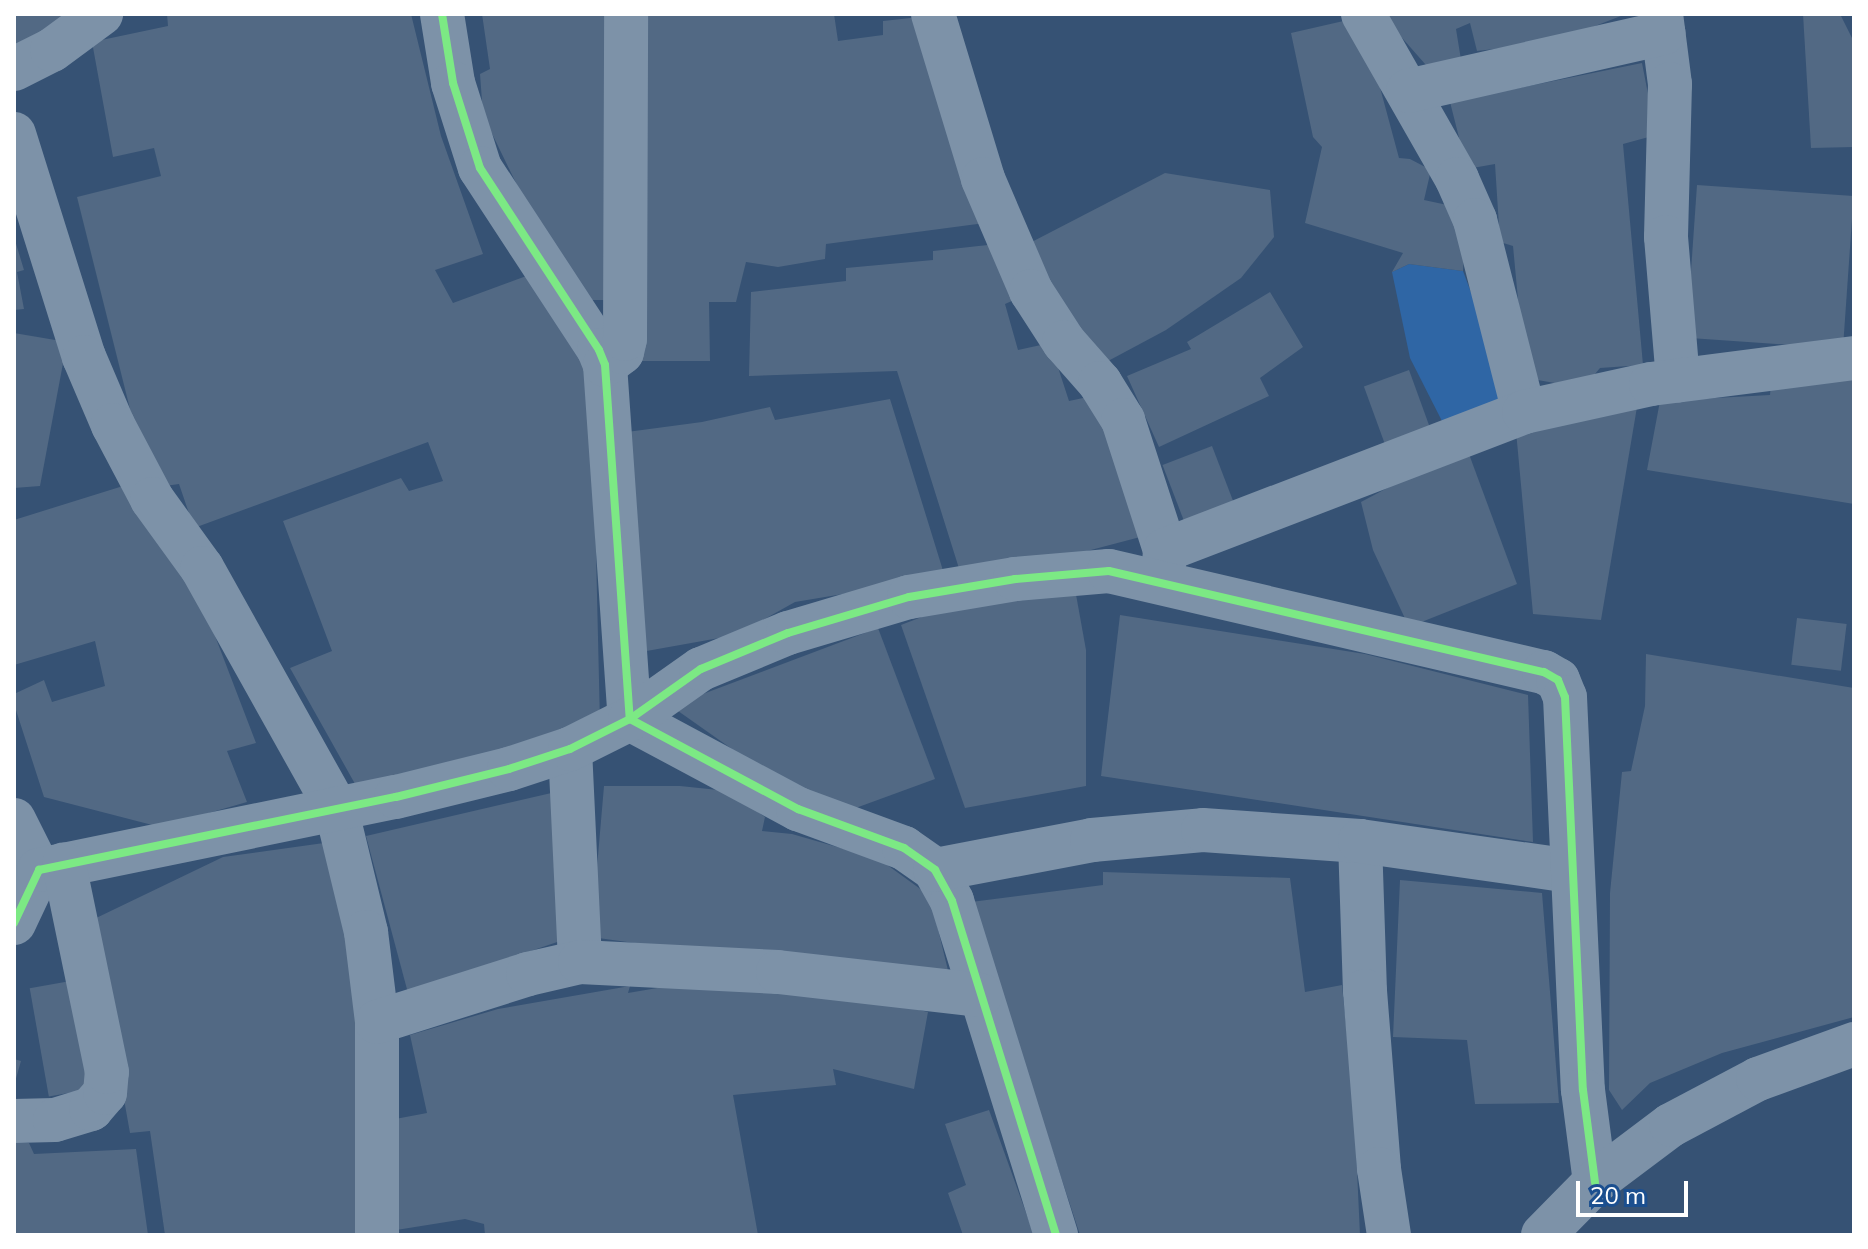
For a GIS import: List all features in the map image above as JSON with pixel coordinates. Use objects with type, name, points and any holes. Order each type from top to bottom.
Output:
[{"type":"street","points":[[14,69],[52,50],[100,14]]},
{"type":"street","points":[[442,14],[453,83],[480,168],[599,350],[605,365],[630,719]]},
{"type":"street","points":[[605,365],[622,352],[625,339],[626,14]]},
{"type":"street","points":[[933,14],[983,179],[1031,291],[1064,342],[1100,383],[1123,420],[1164,567]]},
{"type":"street","points":[[1363,14],[1408,91],[1475,220],[1524,412]]},
{"type":"street","points":[[1408,91],[1662,24],[1670,84],[1666,237],[1678,381]]},
{"type":"street","points":[[14,134],[84,357],[113,425],[152,499],[202,568],[336,808],[366,932],[377,1022],[377,1235]]},
{"type":"street","points":[[14,923],[51,867],[509,769],[570,749],[630,719],[701,669],[788,633],[909,597],[1015,579],[1164,567],[1524,412],[1678,381],[1854,358]]},
{"type":"street","points":[[1164,567],[1544,672],[1558,680],[1565,697],[1583,1090],[1595,1182]]},
{"type":"street","points":[[630,719],[798,809],[904,848],[935,870],[952,901],[1056,1235]]},
{"type":"street","points":[[570,749],[580,962]]},
{"type":"street","points":[[14,820],[51,867],[107,1072],[105,1093],[91,1109],[55,1120],[14,1121]]},
{"type":"street","points":[[935,870],[1092,840],[1203,830],[1360,841],[1572,871]]},
{"type":"street","points":[[1360,841],[1365,991],[1379,1169],[1389,1235]]},
{"type":"street","points":[[377,1022],[528,974],[580,962],[778,972],[981,995]]},
{"type":"street","points":[[1543,1235],[1595,1182],[1683,1118],[1758,1079],[1854,1044]]},
{"type":"shaded area","points":[[1409,264],[1463,271],[1510,396],[1444,425],[1410,358],[1392,272]]},
{"type":"building","points":[[14,14],[75,14],[14,46]]},
{"type":"building","points":[[167,14],[411,14],[441,136],[483,254],[435,270],[453,303],[529,275],[573,336],[592,381],[600,723],[359,791],[290,668],[332,651],[283,521],[401,478],[409,491],[443,481],[428,442],[194,528],[179,484],[165,486],[134,425],[77,197],[161,176],[154,148],[113,157],[92,42],[168,26]]},
{"type":"building","points":[[482,14],[614,14],[616,300],[587,300],[547,247],[483,115],[480,74],[490,69]]},
{"type":"building","points":[[642,14],[834,14],[838,41],[883,35],[883,21],[929,16],[985,223],[826,244],[825,259],[778,267],[746,262],[736,302],[709,302],[710,361],[639,361]]},
{"type":"building","points":[[1381,14],[1626,14],[1554,42],[1477,51],[1470,23],[1456,29],[1462,66],[1433,73]]},
{"type":"building","points":[[1803,14],[1840,14],[1854,42],[1854,147],[1811,148]]},
{"type":"building","points":[[1361,17],[1399,158],[1410,159],[1431,170],[1424,200],[1466,209],[1463,271],[1409,264],[1392,272],[1403,253],[1305,223],[1322,147],[1313,137],[1291,33]]},
{"type":"building","points":[[1642,63],[1656,135],[1623,144],[1643,365],[1600,368],[1583,388],[1532,379],[1519,310],[1513,246],[1500,242],[1495,164],[1467,169],[1450,102]]},
{"type":"building","points":[[1165,173],[1270,190],[1274,237],[1241,278],[1166,330],[1095,368],[1022,247]]},
{"type":"building","points":[[1697,185],[1854,196],[1843,349],[1686,338]]},
{"type":"building","points":[[14,237],[24,270],[17,272],[24,309],[14,310]]},
{"type":"building","points":[[997,244],[1023,296],[1005,304],[1018,350],[1050,343],[1069,401],[1097,395],[1144,536],[1034,565],[962,578],[897,371],[749,376],[751,292],[846,281],[846,268],[933,260],[933,251]]},
{"type":"building","points":[[1270,292],[1303,347],[1260,378],[1269,396],[1159,447],[1127,376],[1191,349],[1187,342]]},
{"type":"building","points":[[14,333],[67,342],[40,486],[14,488]]},
{"type":"building","points":[[1409,370],[1431,430],[1386,447],[1364,386]]},
{"type":"building","points":[[1854,372],[1854,504],[1647,470],[1660,401],[1770,395],[1771,382]]},
{"type":"building","points":[[890,399],[945,577],[795,602],[736,635],[641,652],[627,432],[702,422],[770,407],[775,420]]},
{"type":"building","points":[[1637,407],[1601,620],[1533,614],[1516,431]]},
{"type":"building","points":[[1212,446],[1235,506],[1185,525],[1163,465]]},
{"type":"building","points":[[1466,446],[1517,584],[1409,627],[1373,550],[1361,502]]},
{"type":"building","points":[[123,486],[207,615],[256,743],[227,751],[247,802],[160,827],[44,797],[14,704],[14,694],[44,680],[52,702],[105,686],[95,641],[14,665],[14,520]]},
{"type":"building","points":[[1075,589],[1086,650],[1086,786],[965,808],[901,625],[937,611]]},
{"type":"building","points":[[1120,615],[1365,654],[1528,695],[1533,842],[1101,776]]},
{"type":"building","points":[[1797,618],[1847,624],[1841,671],[1791,665]]},
{"type":"building","points":[[878,628],[935,779],[853,809],[800,797],[671,706]]},
{"type":"building","points":[[1646,654],[1854,688],[1854,1017],[1722,1053],[1650,1083],[1622,1110],[1609,1090],[1610,893],[1622,772],[1631,771],[1645,706]]},
{"type":"building","points":[[604,786],[680,786],[728,791],[765,817],[762,831],[792,834],[879,859],[930,896],[952,987],[591,937]]},
{"type":"building","points":[[560,791],[569,938],[408,993],[366,836]]},
{"type":"building","points":[[331,842],[358,990],[357,1235],[165,1235],[150,1131],[130,1133],[92,920],[223,857]]},
{"type":"building","points":[[1103,872],[1290,878],[1305,992],[1342,985],[1354,1105],[1360,1235],[1080,1235],[971,902],[1103,885]]},
{"type":"building","points":[[1400,880],[1542,893],[1559,1103],[1475,1104],[1467,1040],[1393,1037]]},
{"type":"building","points":[[76,980],[95,1088],[49,1096],[30,988]]},
{"type":"building","points":[[630,986],[628,993],[669,986],[854,995],[928,1012],[914,1089],[833,1069],[836,1085],[733,1095],[758,1235],[485,1235],[484,1224],[465,1219],[390,1231],[390,1120],[427,1113],[410,1035],[498,1009]]},
{"type":"building","points":[[14,1059],[21,1061],[15,1082],[14,1082]]},
{"type":"building","points":[[989,1110],[1034,1235],[963,1235],[948,1193],[966,1185],[945,1124]]},
{"type":"building","points":[[14,1142],[29,1143],[34,1154],[136,1149],[148,1235],[14,1235]]},
{"type":"cycle path","points":[[442,14],[453,83],[480,168],[599,350],[605,365],[630,719],[798,809],[904,848],[935,870],[952,901],[1056,1235]]},
{"type":"cycle path","points":[[14,923],[39,870],[396,797],[509,769],[570,749],[630,719],[701,669],[788,633],[909,597],[1015,579],[1109,571],[1544,672],[1558,680],[1565,697],[1583,1090],[1595,1182]]}]
